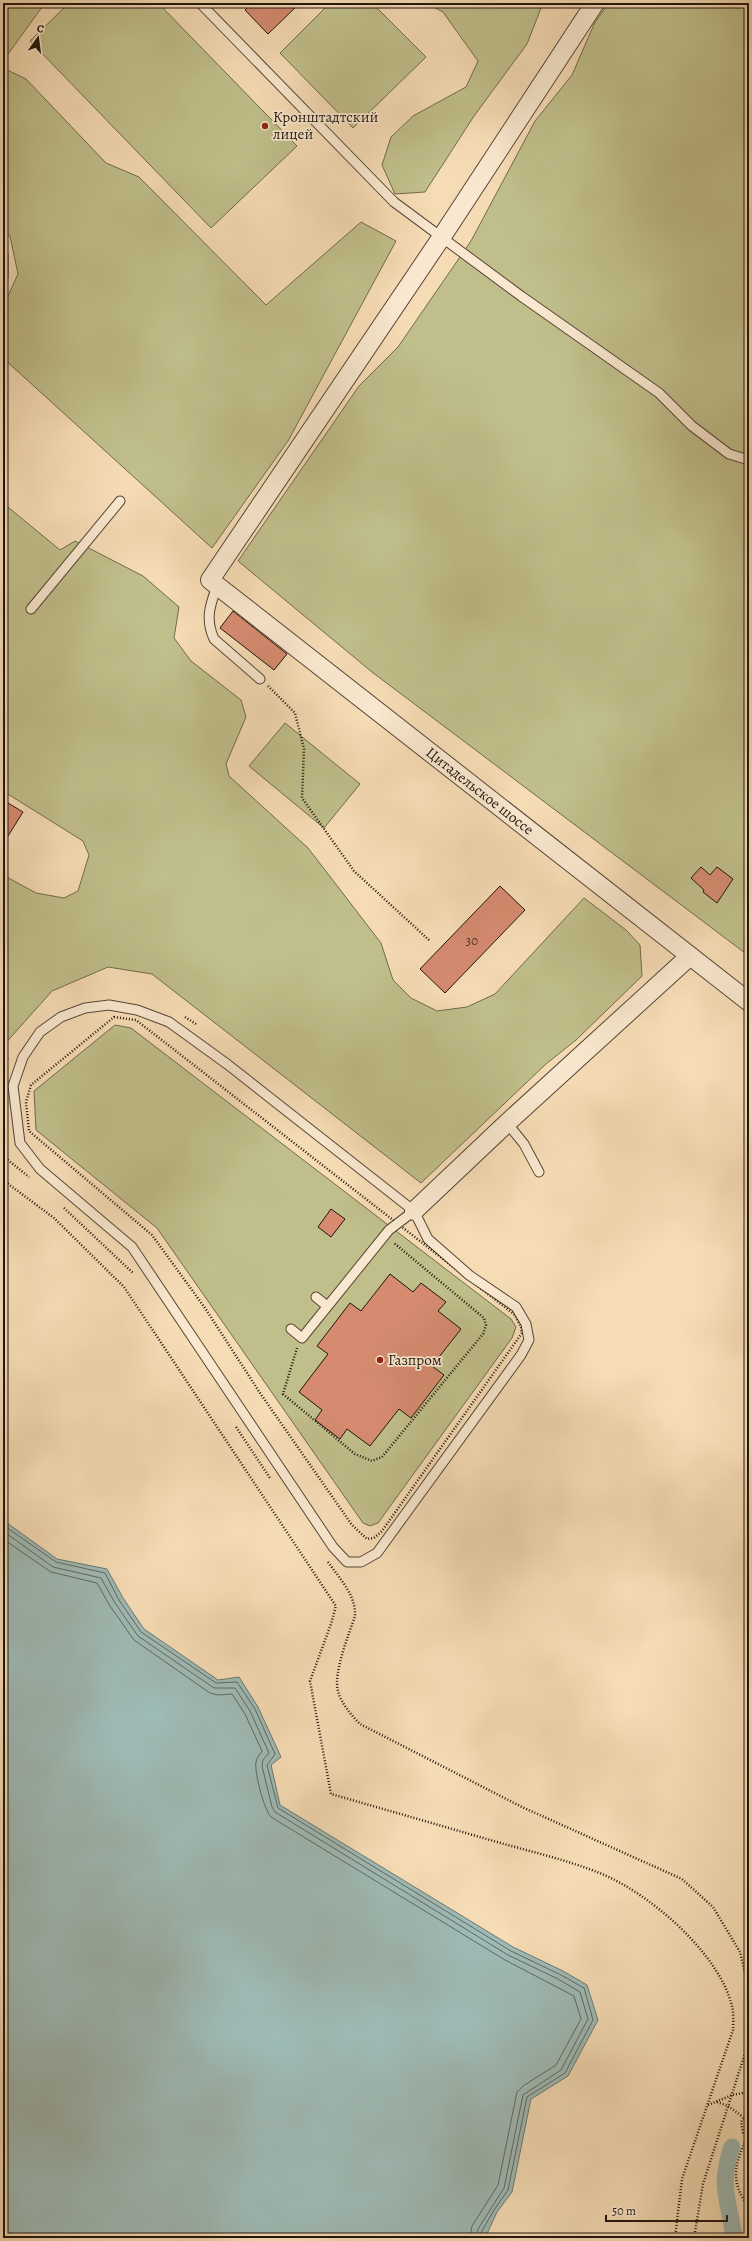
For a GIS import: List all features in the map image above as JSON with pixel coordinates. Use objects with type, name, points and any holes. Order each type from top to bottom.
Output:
[{"type":"street","points":[[214,583],[595,3]]},
{"type":"street","name":"Цитадельское шоссе","points":[[214,583],[749,1002]]},
{"type":"street","points":[[414,1211],[507,1123],[690,956]]},
{"type":"lane","points":[[200,3],[394,202],[441,238],[659,393],[692,426],[729,454],[749,460]]},
{"type":"lane","points":[[3,255],[3,277]]},
{"type":"lane","points":[[31,609],[120,501]]},
{"type":"lane","points":[[214,583],[208,610],[210,630],[214,639],[260,679]]},
{"type":"lane","points":[[109,1005],[137,1010],[169,1022],[227,1064],[414,1211],[428,1240],[469,1275],[516,1307],[526,1324],[529,1340],[521,1355],[377,1553],[361,1562],[348,1562],[333,1547],[132,1247],[40,1169],[20,1143],[13,1086],[23,1057],[40,1032],[61,1017],[85,1008],[109,1005]]},
{"type":"lane","points":[[507,1123],[524,1144],[539,1172]]},
{"type":"lane","points":[[291,1329],[302,1338],[385,1236],[397,1224],[414,1211]]},
{"type":"lane","points":[[316,1298],[327,1306]]},
{"type":"path","points":[[260,679],[295,713],[304,749],[302,798],[354,871],[430,941]]},
{"type":"path","points":[[114,1017],[136,1020],[397,1224],[516,1315],[522,1327],[522,1334],[382,1531],[374,1538],[367,1539],[352,1525],[260,1393],[205,1308],[152,1235],[30,1131],[26,1102],[32,1085],[114,1017]]},
{"type":"path","points":[[3,1156],[30,1178]]},
{"type":"path","points":[[3,1180],[54,1218],[124,1286],[336,1606],[332,1624],[310,1681],[331,1794],[537,1853],[602,1874],[630,1889],[681,1927],[704,1953],[721,1979],[732,2006],[733,2030],[682,2179],[675,2238]]},
{"type":"path","points":[[59,1203],[133,1272],[137,1279]]},
{"type":"path","points":[[294,1353],[283,1394],[355,1454],[372,1461],[382,1457],[483,1334],[486,1325],[484,1318],[385,1236]]},
{"type":"path","points":[[232,1422],[272,1481]]},
{"type":"path","points":[[326,1559],[353,1598],[355,1607],[336,1679],[338,1691],[344,1704],[360,1724],[522,1807],[682,1879],[713,1907],[740,1952],[749,1989]]},
{"type":"path","points":[[694,2238],[703,2184],[749,2041]]},
{"type":"path","points":[[708,2106],[732,2095],[749,2092]]},
{"type":"path","points":[[717,2102],[728,2106],[743,2117]]},
{"type":"path","points":[[749,2111],[743,2117],[742,2128],[748,2138],[740,2153],[735,2178],[740,2195],[749,2207]]},
{"type":"shaded area","points":[[3,3],[45,3],[3,61]]},
{"type":"shaded area","points":[[69,3],[158,3],[297,146],[211,228],[30,41]]},
{"type":"shaded area","points":[[330,3],[372,3],[426,57],[353,128],[280,53]]},
{"type":"shaded area","points":[[426,3],[543,3],[527,44],[474,116],[425,192],[395,194],[382,165],[391,137],[413,116],[466,87],[478,61],[443,12]]},
{"type":"shaded area","points":[[609,3],[749,3],[749,956],[372,672],[238,561],[359,386],[398,347],[471,241],[535,121],[572,75],[595,22]]},
{"type":"shaded area","points":[[3,68],[26,79],[106,163],[139,177],[266,305],[361,222],[396,241],[288,441],[212,548],[3,358],[3,307],[18,274],[10,236],[3,231]]},
{"type":"shaded area","points":[[3,503],[60,550],[75,541],[143,576],[179,607],[174,638],[191,661],[241,700],[246,717],[226,764],[229,776],[308,848],[381,943],[393,980],[411,998],[437,1011],[467,1007],[495,994],[584,898],[626,930],[640,945],[642,976],[576,1040],[546,1064],[421,1183],[152,974],[108,967],[52,991],[3,1046],[3,875],[36,893],[64,898],[78,891],[89,855],[83,841],[3,791]]},
{"type":"shaded area","points":[[285,723],[360,784],[324,828],[249,766]]},
{"type":"shaded area","points":[[115,1025],[131,1028],[511,1319],[516,1327],[512,1338],[378,1523],[370,1526],[363,1523],[157,1228],[36,1130],[34,1091]]},
{"type":"water","points":[[3,1520],[57,1559],[107,1569],[123,1598],[144,1629],[218,1680],[239,1677],[258,1707],[281,1757],[271,1765],[280,1805],[513,1947],[563,1971],[587,1985],[598,2020],[568,2076],[531,2099],[512,2192],[497,2212],[485,2238],[3,2238]]},
{"type":"building","points":[[252,3],[300,3],[268,34],[245,10]]},
{"type":"building","points":[[233,611],[287,654],[274,670],[220,628]]},
{"type":"building","points":[[3,800],[23,812],[3,844]]},
{"type":"building","points":[[701,867],[710,875],[717,867],[733,879],[717,903],[703,892],[704,890],[691,878]]},
{"type":"building","points":[[500,886],[525,910],[445,993],[420,969]]},
{"type":"building","points":[[331,1209],[345,1219],[331,1237],[318,1227]]},
{"type":"building","name":"Газпром","points":[[390,1274],[413,1292],[421,1283],[446,1302],[438,1311],[461,1329],[432,1366],[444,1375],[411,1418],[399,1409],[370,1446],[347,1429],[340,1439],[315,1420],[322,1410],[299,1392],[328,1354],[317,1346],[350,1303],[361,1311]]},
{"type":"waterway","points":[[732,2147],[728,2161],[725,2183],[734,2238]]},
{"type":"place","name":"Кронштадтский лицей","points":[[265,126]]},
{"type":"place","name":"Газпром","points":[[380,1360]]}]
